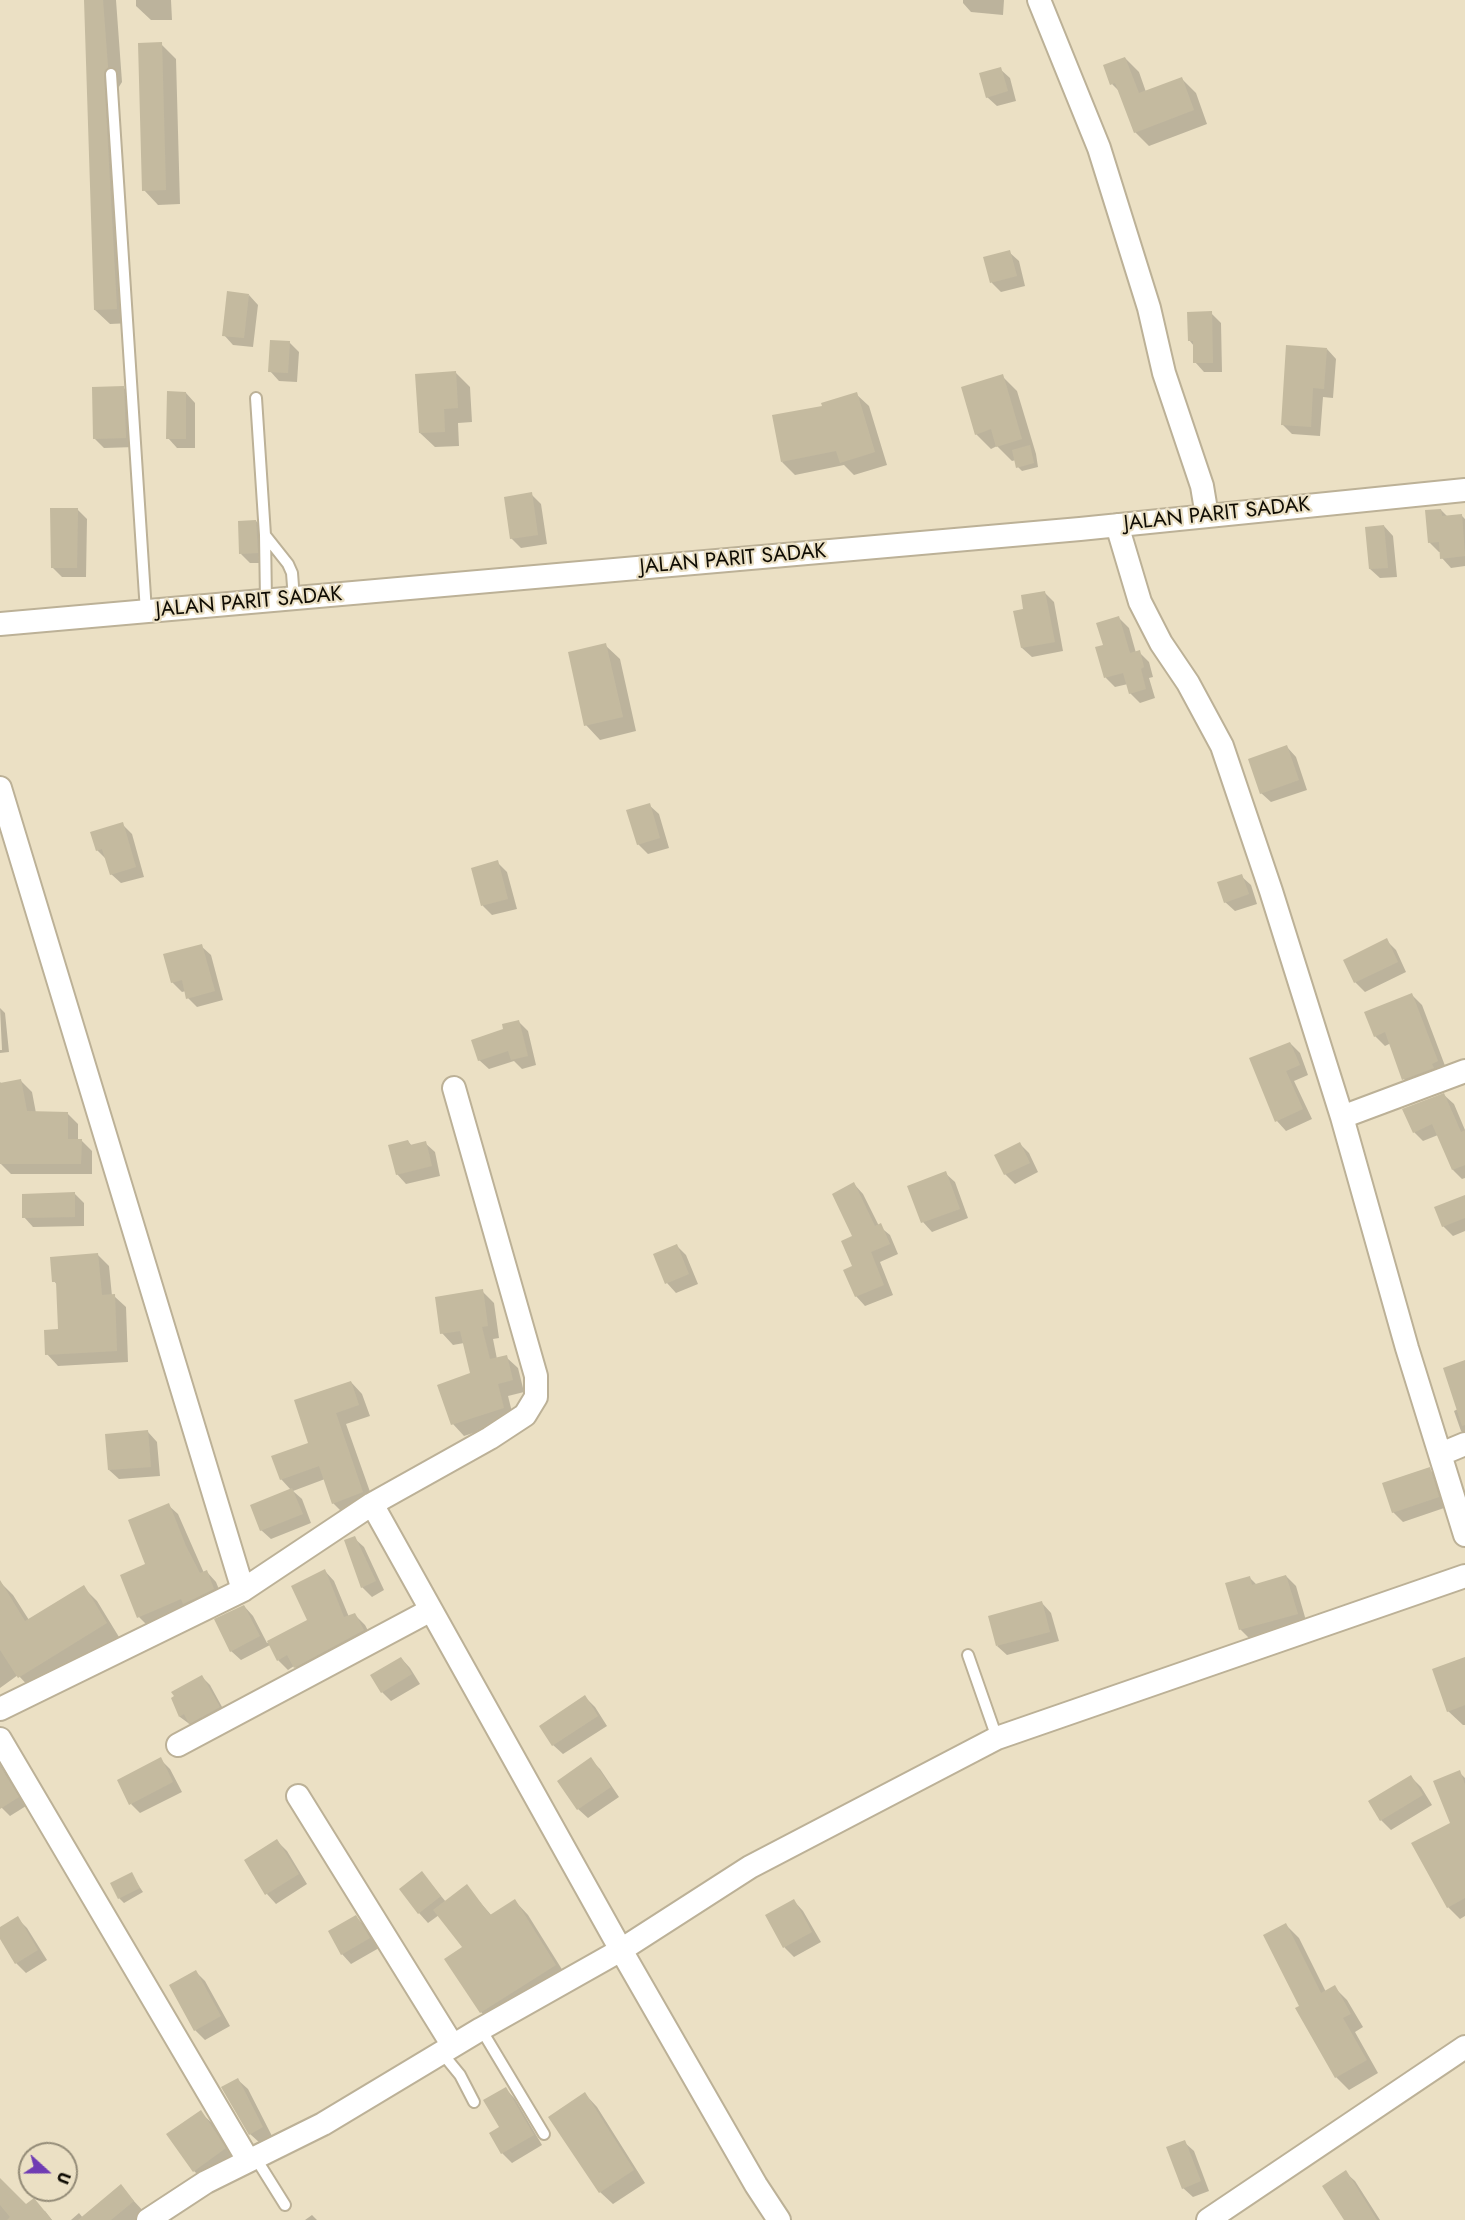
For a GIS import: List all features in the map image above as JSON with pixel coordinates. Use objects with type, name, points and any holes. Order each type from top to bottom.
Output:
[{"type":"street","points":[[1039,0],[1100,148],[1149,308],[1164,373],[1204,501]]},
{"type":"street","name":"JALAN PARIT SADAK","points":[[0,624],[1117,525],[1204,501],[1465,490]]},
{"type":"street","points":[[1117,525],[1140,602],[1161,643],[1188,683],[1222,746],[1271,891],[1342,1117],[1407,1348],[1465,1535]]},
{"type":"street","points":[[0,788],[243,1590]]},
{"type":"street","points":[[1342,1117],[1465,1071]]},
{"type":"street","points":[[0,1709],[243,1590],[372,1504],[490,1438],[525,1415],[536,1397],[536,1376],[454,1088]]},
{"type":"street","points":[[1441,1454],[1465,1444]]},
{"type":"street","points":[[372,1504],[621,1950],[756,2185],[779,2220]]},
{"type":"street","points":[[148,2220],[206,2182],[323,2124],[481,2029],[621,1950],[750,1867],[997,1738],[1465,1576]]},
{"type":"street","points":[[178,1744],[431,1610]]},
{"type":"street","points":[[0,1739],[252,2158]]},
{"type":"street","points":[[298,1796],[448,2049]]},
{"type":"street","points":[[1208,2220],[1465,2047]]},
{"type":"lane","points":[[111,74],[146,612]]},
{"type":"lane","points":[[256,398],[265,536],[266,602]]},
{"type":"lane","points":[[265,536],[288,564],[292,573],[294,599]]},
{"type":"lane","points":[[968,1655],[997,1738]]},
{"type":"lane","points":[[481,2029],[544,2134]]},
{"type":"lane","points":[[448,2049],[474,2102]]},
{"type":"lane","points":[[252,2158],[285,2205]]},
{"type":"building","points":[[84,0],[103,0],[108,67],[104,74],[117,309],[94,310]]},
{"type":"building","points":[[162,42],[166,190],[142,191],[138,43]]},
{"type":"building","points":[[1125,57],[1139,93],[1182,77],[1194,110],[1134,133],[1115,83],[1110,85],[1103,65]]},
{"type":"building","points":[[1001,67],[1008,91],[986,98],[979,73]]},
{"type":"building","points":[[1010,250],[1017,276],[990,283],[983,257]]},
{"type":"building","points":[[227,291],[249,294],[244,338],[222,336]]},
{"type":"building","points":[[1212,311],[1213,363],[1193,363],[1193,341],[1188,341],[1187,312]]},
{"type":"building","points":[[270,340],[290,341],[288,373],[268,372]]},
{"type":"building","points":[[1286,345],[1327,348],[1324,389],[1313,388],[1311,427],[1281,425]]},
{"type":"building","points":[[456,371],[458,408],[444,409],[445,432],[419,433],[415,374]]},
{"type":"building","points":[[1003,374],[1022,439],[996,447],[991,429],[975,435],[961,387]]},
{"type":"building","points":[[124,386],[126,438],[93,439],[92,387]]},
{"type":"building","points":[[167,391],[186,392],[186,439],[166,439]]},
{"type":"building","points":[[857,392],[875,452],[840,463],[836,451],[781,462],[772,415],[822,406],[821,403]]},
{"type":"building","points":[[1030,445],[1034,463],[1016,468],[1012,450]]},
{"type":"building","points":[[532,492],[538,535],[510,539],[504,497]]},
{"type":"building","points":[[50,508],[78,508],[77,568],[51,568]]},
{"type":"building","points":[[1441,509],[1442,516],[1462,514],[1465,556],[1440,559],[1439,542],[1428,543],[1425,510]]},
{"type":"building","points":[[256,520],[258,553],[239,554],[238,521]]},
{"type":"building","points":[[1384,525],[1388,568],[1369,569],[1365,527]]},
{"type":"building","points":[[1045,591],[1055,642],[1021,648],[1013,611],[1023,609],[1021,595]]},
{"type":"building","points":[[1119,616],[1130,653],[1140,650],[1144,667],[1141,669],[1146,689],[1129,694],[1123,673],[1104,678],[1095,647],[1103,645],[1096,623]]},
{"type":"building","points":[[606,643],[623,717],[584,726],[568,652]]},
{"type":"building","points":[[1287,745],[1299,780],[1260,794],[1248,759]]},
{"type":"building","points":[[650,803],[660,838],[637,845],[626,810]]},
{"type":"building","points":[[123,822],[136,867],[110,875],[102,849],[96,851],[90,832]]},
{"type":"building","points":[[498,860],[508,899],[481,906],[471,868]]},
{"type":"building","points":[[1242,874],[1249,894],[1224,903],[1217,882]]},
{"type":"building","points":[[1387,938],[1398,962],[1354,983],[1343,960]]},
{"type":"building","points":[[202,944],[215,991],[186,999],[182,980],[171,983],[163,954]]},
{"type":"building","points":[[1412,993],[1438,1061],[1432,1064],[1434,1068],[1402,1080],[1385,1032],[1374,1037],[1364,1012]]},
{"type":"building","points":[[519,1020],[528,1056],[511,1060],[508,1051],[478,1061],[471,1040],[503,1029],[502,1024]]},
{"type":"building","points":[[1290,1042],[1300,1065],[1286,1071],[1303,1109],[1275,1122],[1249,1058]]},
{"type":"building","points":[[21,1079],[27,1111],[68,1112],[68,1139],[82,1139],[81,1164],[0,1164],[0,1083]]},
{"type":"building","points":[[1444,1093],[1461,1132],[1465,1130],[1465,1165],[1452,1170],[1432,1124],[1413,1133],[1402,1109]]},
{"type":"building","points":[[408,1140],[410,1145],[426,1141],[432,1166],[396,1175],[388,1145]]},
{"type":"building","points":[[1020,1142],[1030,1163],[1004,1175],[994,1155]]},
{"type":"building","points":[[946,1171],[960,1209],[921,1223],[907,1186]]},
{"type":"building","points":[[854,1182],[875,1226],[881,1223],[890,1244],[871,1252],[884,1285],[855,1297],[843,1270],[852,1266],[841,1241],[852,1236],[832,1194]]},
{"type":"building","points":[[75,1192],[75,1217],[22,1218],[22,1194]]},
{"type":"building","points":[[1465,1195],[1465,1218],[1442,1227],[1434,1207]]},
{"type":"building","points":[[677,1244],[689,1274],[665,1284],[653,1254]]},
{"type":"building","points":[[98,1253],[102,1295],[115,1294],[117,1351],[45,1355],[44,1330],[58,1329],[56,1282],[52,1282],[50,1257]]},
{"type":"building","points":[[483,1289],[488,1326],[482,1327],[490,1359],[507,1355],[513,1380],[498,1384],[504,1408],[451,1425],[437,1385],[470,1373],[460,1331],[440,1334],[435,1297]]},
{"type":"building","points":[[1465,1360],[1465,1425],[1462,1426],[1443,1368]]},
{"type":"building","points":[[351,1381],[359,1405],[336,1413],[363,1492],[332,1504],[319,1466],[280,1480],[271,1456],[308,1443],[294,1400]]},
{"type":"building","points":[[148,1430],[151,1467],[108,1470],[105,1434]]},
{"type":"building","points":[[1430,1467],[1439,1497],[1392,1513],[1382,1483]]},
{"type":"building","points":[[292,1488],[303,1514],[260,1531],[250,1505]]},
{"type":"building","points":[[169,1503],[186,1546],[200,1573],[207,1570],[214,1589],[183,1604],[181,1599],[137,1618],[120,1575],[145,1564],[128,1520]]},
{"type":"building","points":[[355,1536],[376,1581],[361,1588],[344,1540]]},
{"type":"building","points":[[325,1569],[344,1617],[355,1613],[364,1630],[294,1668],[287,1655],[277,1661],[267,1641],[307,1620],[291,1586]]},
{"type":"building","points":[[1286,1575],[1298,1614],[1239,1630],[1225,1583],[1250,1576],[1252,1585]]},
{"type":"building","points":[[0,1580],[25,1621],[84,1585],[107,1623],[18,1678],[0,1650]]},
{"type":"building","points":[[1042,1601],[1050,1632],[996,1646],[988,1616]]},
{"type":"building","points":[[244,1605],[260,1636],[230,1652],[214,1619]]},
{"type":"building","points":[[401,1657],[412,1674],[381,1693],[370,1675]]},
{"type":"building","points":[[1465,1657],[1465,1705],[1447,1712],[1432,1669]]},
{"type":"building","points":[[202,1675],[220,1707],[189,1724],[184,1714],[179,1717],[171,1698],[174,1696],[171,1692]]},
{"type":"building","points":[[585,1695],[598,1716],[552,1746],[539,1726]]},
{"type":"building","points":[[161,1757],[173,1782],[129,1805],[117,1780]]},
{"type":"building","points":[[591,1757],[611,1787],[577,1810],[557,1781]]},
{"type":"building","points":[[0,1766],[19,1797],[0,1809]]},
{"type":"building","points":[[1460,1770],[1465,1785],[1465,1898],[1447,1908],[1411,1843],[1450,1823],[1433,1781]]},
{"type":"building","points":[[1411,1775],[1423,1795],[1380,1821],[1368,1801]]},
{"type":"building","points":[[277,1839],[299,1874],[265,1895],[244,1860]]},
{"type":"building","points":[[422,1871],[441,1896],[418,1914],[399,1889]]},
{"type":"building","points":[[132,1872],[140,1888],[118,1899],[110,1883]]},
{"type":"building","points":[[467,1884],[490,1915],[515,1899],[556,1965],[480,2013],[444,1959],[462,1947],[433,1910]]},
{"type":"building","points":[[794,1899],[812,1932],[783,1948],[765,1915]]},
{"type":"building","points":[[356,1915],[370,1938],[341,1955],[328,1931]]},
{"type":"building","points":[[18,1916],[38,1950],[15,1964],[0,1939],[0,1927]]},
{"type":"building","points":[[1286,1923],[1321,1993],[1335,1985],[1351,2014],[1343,2018],[1367,2060],[1335,2078],[1295,2008],[1299,2006],[1263,1935]]},
{"type":"building","points":[[196,1970],[221,2016],[194,2031],[169,1985]]},
{"type":"building","points":[[238,2078],[263,2127],[249,2135],[221,2087]]},
{"type":"building","points":[[506,2087],[534,2135],[501,2154],[489,2133],[499,2127],[483,2100]]},
{"type":"building","points":[[585,2092],[634,2170],[599,2193],[548,2117]]},
{"type":"building","points":[[201,2110],[226,2148],[193,2172],[166,2134]]},
{"type":"building","points":[[1185,2140],[1201,2181],[1182,2189],[1166,2147]]},
{"type":"building","points":[[1346,2170],[1377,2220],[1344,2220],[1322,2186]]},
{"type":"building","points":[[0,2178],[18,2196],[18,2202],[26,2204],[37,2202],[52,2220],[7,2220],[10,2217],[0,2205]]},
{"type":"building","points":[[121,2184],[134,2201],[111,2220],[78,2220]]}]
